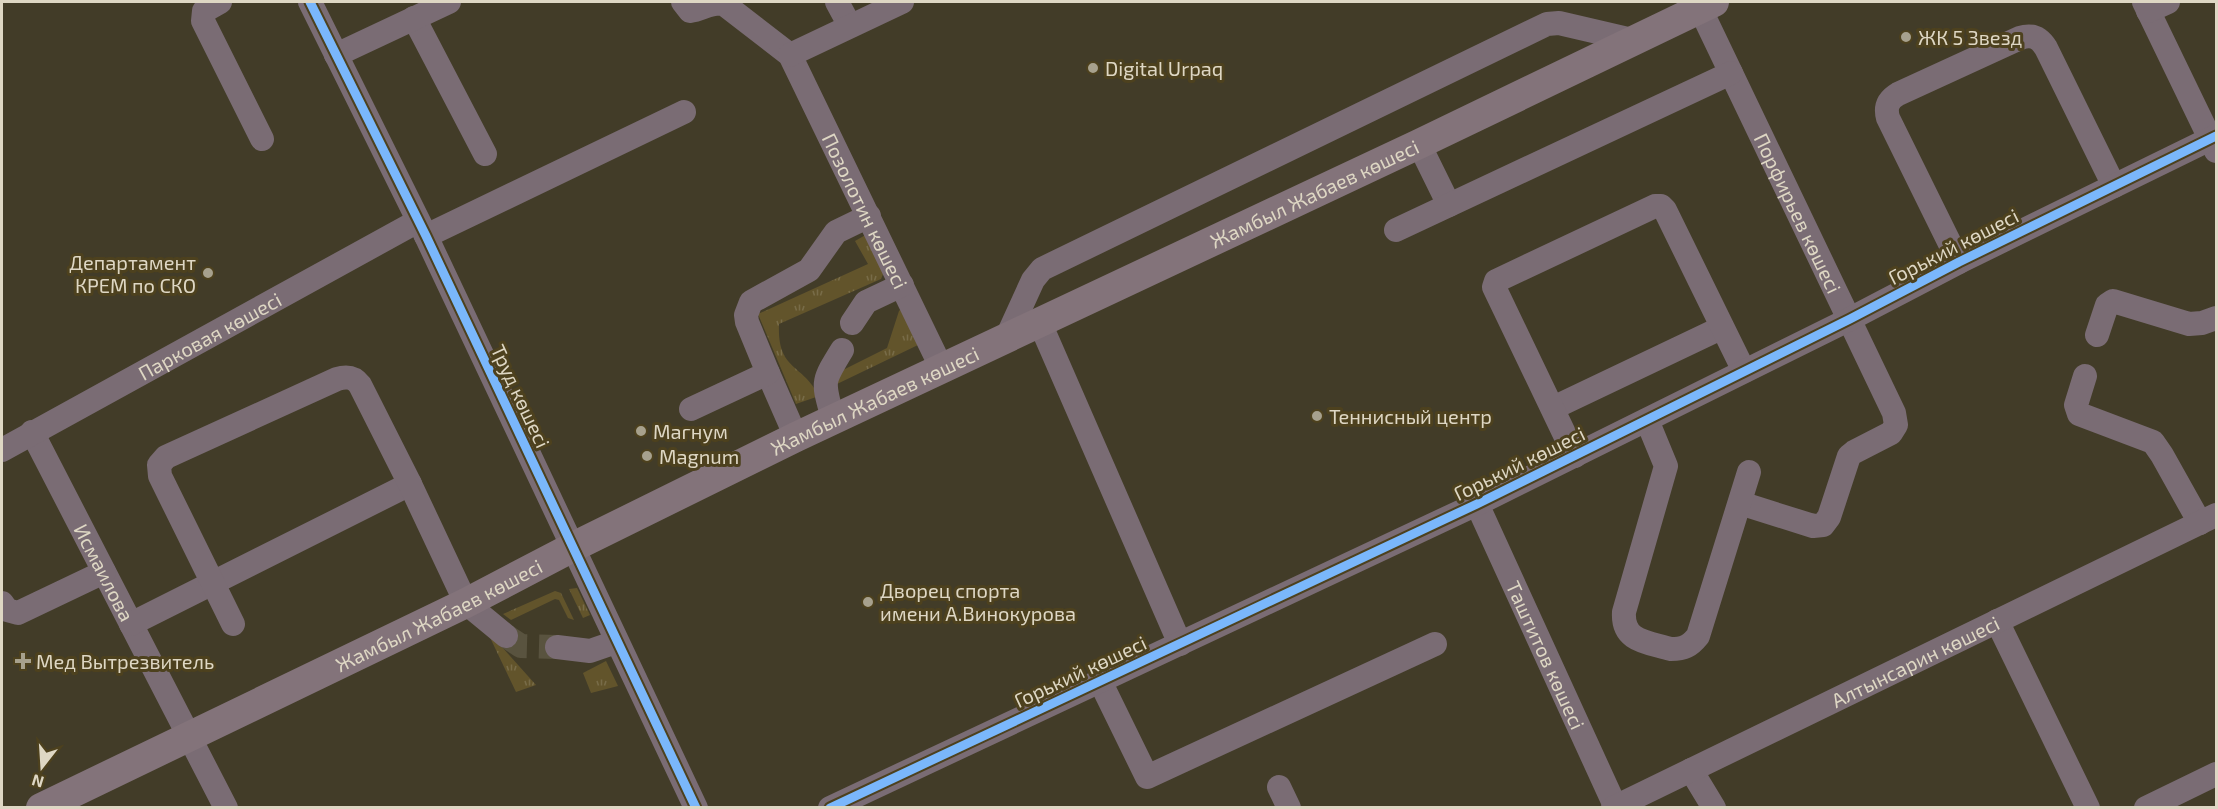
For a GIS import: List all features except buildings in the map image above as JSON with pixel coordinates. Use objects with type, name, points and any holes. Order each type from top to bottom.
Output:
[{"type":"main road","name":"Жамбыл Жабаев көшесі","points":[[41,807],[466,603],[796,436],[1419,144],[1704,4]]},
{"type":"street","points":[[220,2],[204,11],[202,16],[204,27],[262,139]]},
{"type":"street","name":"Труд көшесі","points":[[310,2],[422,229],[696,807]]},
{"type":"street","points":[[336,55],[449,2]]},
{"type":"street","points":[[683,2],[690,11],[714,3],[724,4],[790,55],[902,2]]},
{"type":"street","points":[[837,2],[850,26]]},
{"type":"street","name":"Порфирьев көшесі","points":[[1704,4],[1731,73],[1850,319],[1893,413],[1896,425],[1892,433],[1850,456],[1829,517],[1823,525],[1814,526],[1740,503]]},
{"type":"street","points":[[2154,4],[2215,142]]},
{"type":"street","points":[[414,18],[485,154]]},
{"type":"street","points":[[1007,338],[1033,280],[1042,269],[1547,24],[1559,23],[1632,40]]},
{"type":"street","points":[[1959,262],[1888,118],[1886,111],[1888,103],[1898,94],[2020,38],[2035,37],[2046,48],[2114,186]]},
{"type":"street","name":"Позолотин көшесі","points":[[790,55],[941,367]]},
{"type":"street","points":[[1396,230],[1731,73]]},
{"type":"street","name":"Парковая көшесі","points":[[2,450],[32,432],[422,229],[684,112]]},
{"type":"street","name":"Горький көшесі","points":[[830,807],[1477,504],[1850,319],[1959,262],[2114,186],[2215,142]]},
{"type":"street","points":[[1419,144],[1449,205]]},
{"type":"street","points":[[1575,456],[1494,287],[1496,281],[1655,206],[1661,206],[1744,371]]},
{"type":"street","points":[[796,436],[768,373],[746,315],[751,302],[809,270],[836,232],[869,216]]},
{"type":"street","points":[[852,323],[866,302],[902,285]]},
{"type":"street","points":[[2097,335],[2107,304],[2113,302],[2189,324],[2217,318]]},
{"type":"street","points":[[1040,323],[1180,644]]},
{"type":"street","points":[[1553,408],[1721,328]]},
{"type":"street","points":[[833,419],[825,380],[830,366],[842,350]]},
{"type":"street","points":[[691,409],[768,373]]},
{"type":"street","points":[[2085,376],[2076,405],[2079,414],[2153,442],[2208,519]]},
{"type":"street","points":[[234,624],[160,476],[159,465],[166,457],[337,379],[350,377],[360,385],[466,603],[506,636]]},
{"type":"street","points":[[1647,420],[1666,466],[1624,612],[1623,625],[1626,632],[1633,636],[1671,649],[1684,648],[1693,642],[1701,630],[1749,472]]},
{"type":"street","name":"Исмаилова","points":[[32,432],[226,807]]},
{"type":"street","points":[[131,624],[410,484]]},
{"type":"street","name":"Таштитов көшесі","points":[[1477,504],[1615,807]]},
{"type":"street","name":"Алтынсарин көшесі","points":[[1615,807],[2208,519]]},
{"type":"street","points":[[2,603],[7,610],[18,612],[104,572]]},
{"type":"street","points":[[1996,621],[2088,807]]},
{"type":"street","points":[[557,647],[590,651],[616,642]]},
{"type":"street","points":[[1100,681],[1147,777],[1435,644]]},
{"type":"street","points":[[1691,770],[1714,807]]},
{"type":"street","points":[[2146,807],[2217,774]]},
{"type":"green space","points":[[869,233],[886,267],[881,279],[779,324],[779,339],[786,359],[805,377],[819,396],[796,404],[758,314],[868,264],[855,241]]},
{"type":"green space","points":[[902,308],[918,345],[837,384],[839,372],[887,348]]},
{"type":"green space","points":[[577,588],[590,615],[583,618],[569,589]]},
{"type":"green space","points":[[555,591],[561,593],[574,620],[568,618],[559,600],[555,599],[511,620],[503,614]]},
{"type":"green space","points":[[486,629],[536,685],[516,692]]},
{"type":"green space","points":[[606,661],[618,686],[591,693],[583,673]]},
{"type":"tunnel","points":[[506,636],[521,646],[557,647]]},
{"type":"cycle path","points":[[310,2],[426,236],[696,808]]},
{"type":"cycle path","points":[[830,808],[1477,504],[2216,136]]},
{"type":"place","name":"ЖК 5 Звезд","points":[[1906,37]]},
{"type":"place","name":"Digital Urpaq","points":[[1093,68]]},
{"type":"place","name":"Департамент КРЕМ по СКО","points":[[208,273]]},
{"type":"place","name":"Теннисный центр","points":[[1317,416]]},
{"type":"place","name":"Магнум","points":[[641,431]]},
{"type":"place","name":"Magnum","points":[[647,456]]},
{"type":"place","name":"Дворец спорта имени А.Винокурова","points":[[868,602]]},
{"type":"place","name":"Мед Вытрезвитель","points":[[23,661]]}]
